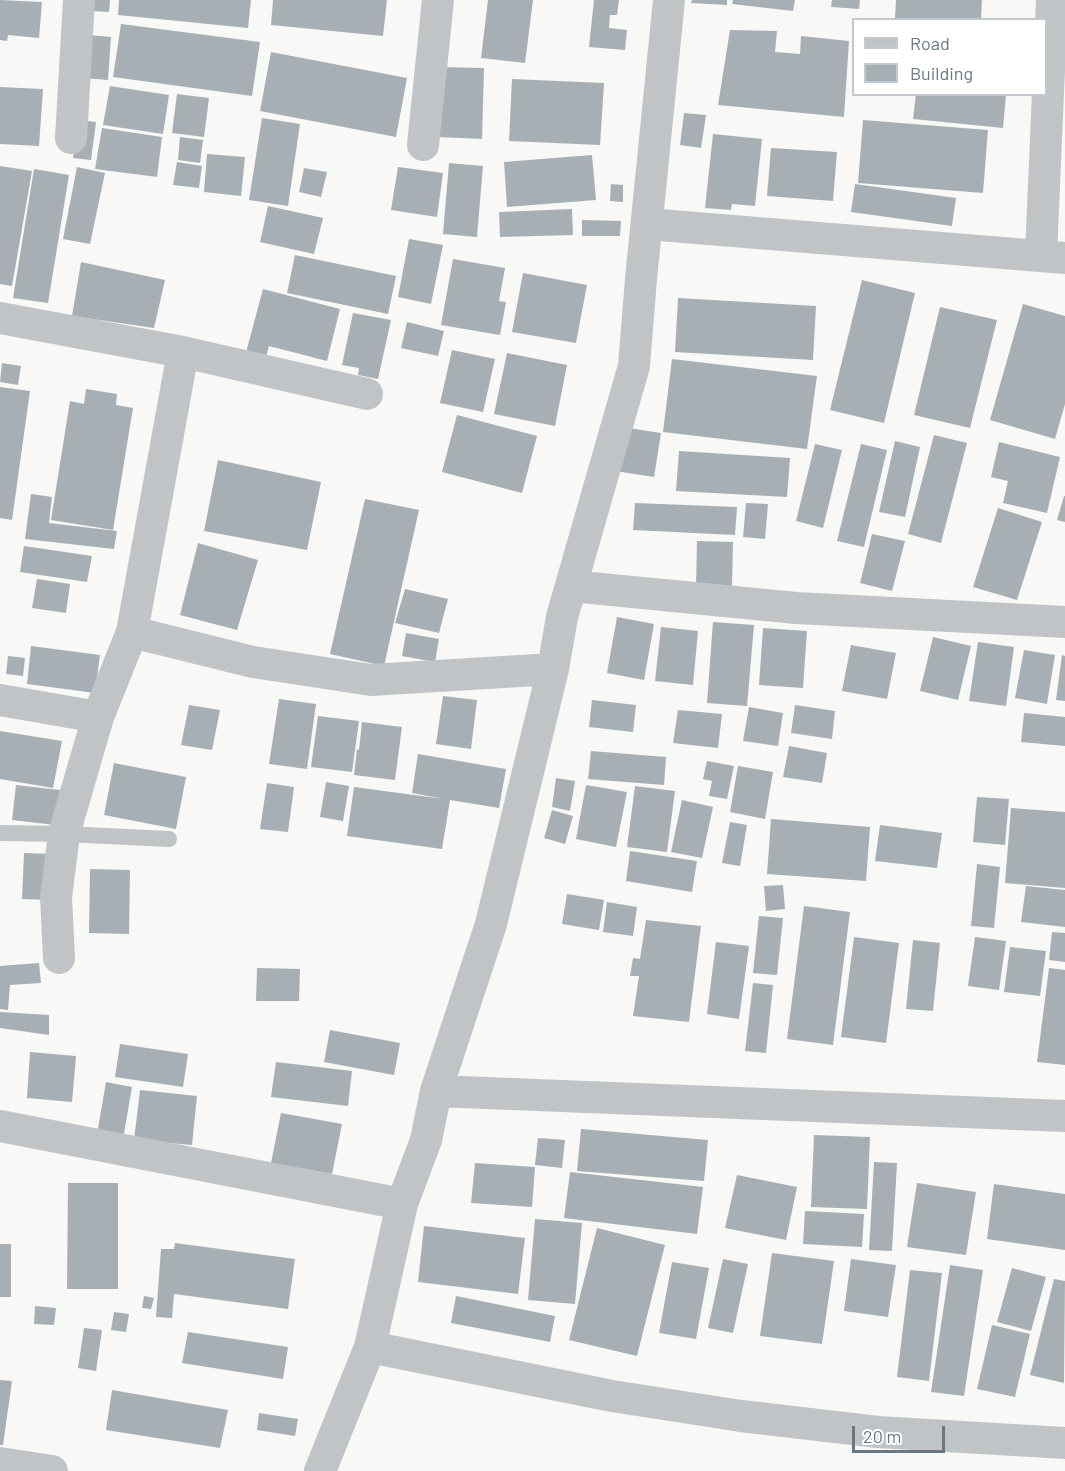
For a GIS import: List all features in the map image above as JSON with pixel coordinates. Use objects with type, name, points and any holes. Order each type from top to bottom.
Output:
[{"type":"street","points":[[71,138],[79,0]]},
{"type":"street","points":[[423,145],[438,0]]},
{"type":"street","points":[[320,1471],[370,1347],[402,1204],[426,1140],[436,1091],[491,924],[553,669],[562,617],[634,366],[669,0]]},
{"type":"street","points":[[647,224],[1053,257],[1052,0]]},
{"type":"street","points":[[0,318],[183,352],[368,394]]},
{"type":"street","points":[[58,958],[56,897],[64,834],[98,717],[132,632],[183,352]]},
{"type":"street","points":[[571,586],[796,608],[1065,622]]},
{"type":"street","points":[[132,632],[253,662],[371,681],[553,669]]},
{"type":"street","points":[[0,700],[98,717]]},
{"type":"street","points":[[436,1091],[1065,1116]]},
{"type":"street","points":[[0,1126],[402,1204]]},
{"type":"street","points":[[370,1347],[612,1396],[741,1416],[878,1432],[1065,1443]]},
{"type":"street","points":[[0,1463],[52,1471]]},
{"type":"lane","points":[[0,833],[169,839]]},
{"type":"building","points":[[0,0],[42,2],[39,38],[8,35],[7,41],[0,40]]},
{"type":"building","points":[[93,0],[110,0],[109,12],[92,11]]},
{"type":"building","points":[[119,0],[251,0],[248,28],[118,15]]},
{"type":"building","points":[[273,0],[387,0],[383,36],[271,25]]},
{"type":"building","points":[[488,0],[533,0],[525,63],[481,58]]},
{"type":"building","points":[[594,0],[619,0],[617,15],[610,15],[609,28],[627,30],[625,50],[589,47]]},
{"type":"building","points":[[692,0],[727,0],[727,5],[691,3]]},
{"type":"building","points":[[733,0],[795,0],[793,11],[732,4]]},
{"type":"building","points":[[832,0],[860,0],[859,9],[831,7]]},
{"type":"building","points":[[896,0],[982,0],[981,18],[895,18]]},
{"type":"building","points":[[121,24],[260,42],[252,96],[113,77]]},
{"type":"building","points":[[730,30],[777,31],[775,52],[800,54],[801,36],[849,41],[844,117],[718,105]]},
{"type":"building","points":[[87,35],[111,37],[108,80],[83,78]]},
{"type":"building","points":[[271,52],[407,78],[396,137],[260,111]]},
{"type":"building","points":[[440,67],[484,68],[482,139],[437,137]]},
{"type":"building","points":[[512,79],[604,83],[600,145],[509,141]]},
{"type":"building","points":[[110,86],[169,95],[163,134],[103,125]]},
{"type":"building","points":[[0,87],[43,89],[39,146],[0,144]]},
{"type":"building","points":[[177,94],[209,98],[204,137],[172,133]]},
{"type":"building","points":[[916,96],[1006,96],[1003,128],[913,119]]},
{"type":"building","points":[[684,113],[706,115],[701,148],[680,145]]},
{"type":"building","points":[[262,118],[300,124],[288,206],[249,200]]},
{"type":"building","points":[[78,120],[96,122],[91,160],[73,158]]},
{"type":"building","points":[[863,120],[988,130],[983,193],[858,183]]},
{"type":"building","points":[[102,128],[162,137],[157,177],[95,169]]},
{"type":"building","points":[[713,134],[762,139],[755,206],[732,204],[731,210],[705,208]]},
{"type":"building","points":[[180,137],[203,140],[200,163],[178,160]]},
{"type":"building","points":[[771,148],[837,152],[833,201],[767,196]]},
{"type":"building","points":[[207,154],[245,157],[241,196],[204,192]]},
{"type":"building","points":[[592,155],[596,200],[507,207],[504,162]]},
{"type":"building","points":[[177,162],[202,166],[199,188],[173,185]]},
{"type":"building","points":[[449,163],[483,166],[477,237],[443,234]]},
{"type":"building","points":[[0,166],[32,171],[12,286],[0,284]]},
{"type":"building","points":[[77,167],[105,173],[90,244],[63,239]]},
{"type":"building","points":[[398,167],[443,173],[437,217],[391,210]]},
{"type":"building","points":[[304,168],[327,172],[321,197],[299,192]]},
{"type":"building","points":[[34,169],[69,175],[48,303],[13,298]]},
{"type":"building","points":[[611,184],[623,185],[623,202],[610,201]]},
{"type":"building","points":[[855,184],[956,198],[952,226],[851,212]]},
{"type":"building","points":[[268,206],[323,218],[314,254],[260,242]]},
{"type":"building","points":[[572,209],[573,235],[500,237],[499,212]]},
{"type":"building","points":[[582,220],[621,221],[620,236],[582,236]]},
{"type":"building","points":[[409,239],[443,245],[431,304],[398,297]]},
{"type":"building","points":[[295,255],[396,276],[388,314],[287,293]]},
{"type":"building","points":[[453,259],[505,268],[499,301],[506,302],[500,335],[441,325]]},
{"type":"building","points":[[81,262],[165,280],[154,328],[72,316]]},
{"type":"building","points":[[523,273],[587,285],[576,343],[512,332]]},
{"type":"building","points":[[862,280],[915,293],[884,423],[830,410]]},
{"type":"building","points":[[263,289],[340,309],[327,361],[269,346],[264,364],[244,360]]},
{"type":"building","points":[[678,298],[816,306],[813,360],[675,352]]},
{"type":"building","points":[[1023,304],[1065,316],[1065,404],[1055,439],[990,420]]},
{"type":"building","points":[[940,307],[997,320],[970,428],[914,415]]},
{"type":"building","points":[[353,313],[391,320],[378,379],[358,375],[359,368],[342,365]]},
{"type":"building","points":[[407,322],[444,331],[438,356],[401,348]]},
{"type":"building","points":[[452,350],[495,359],[483,412],[440,403]]},
{"type":"building","points":[[507,353],[567,365],[555,426],[494,414]]},
{"type":"building","points":[[672,359],[817,376],[807,449],[663,432]]},
{"type":"building","points":[[2,363],[21,366],[18,385],[0,382]]},
{"type":"building","points":[[0,387],[30,391],[12,520],[0,518]]},
{"type":"building","points":[[86,389],[117,394],[116,405],[133,408],[113,530],[51,520],[70,401],[84,404]]},
{"type":"building","points":[[457,415],[537,436],[522,493],[442,472]]},
{"type":"building","points":[[622,427],[661,433],[654,477],[615,471]]},
{"type":"building","points":[[934,435],[967,443],[941,543],[908,534]]},
{"type":"building","points":[[895,441],[920,447],[905,517],[879,512]]},
{"type":"building","points":[[999,442],[1060,457],[1047,513],[1003,503],[1008,481],[991,477]]},
{"type":"building","points":[[815,444],[842,450],[823,528],[796,521]]},
{"type":"building","points":[[861,444],[887,450],[864,547],[837,541]]},
{"type":"building","points":[[679,451],[790,458],[787,497],[676,491]]},
{"type":"building","points":[[218,460],[321,482],[307,550],[204,531]]},
{"type":"building","points":[[31,494],[52,497],[49,523],[117,531],[114,549],[25,539]]},
{"type":"building","points":[[1065,496],[1065,522],[1057,520]]},
{"type":"building","points":[[365,499],[419,510],[384,666],[330,654]]},
{"type":"building","points":[[635,503],[737,507],[735,535],[633,530]]},
{"type":"building","points":[[746,503],[768,504],[765,539],[743,537]]},
{"type":"building","points":[[998,508],[1042,522],[1017,600],[973,587]]},
{"type":"building","points":[[872,534],[905,541],[892,591],[860,583]]},
{"type":"building","points":[[697,541],[733,542],[732,587],[696,587]]},
{"type":"building","points":[[198,543],[258,560],[237,630],[180,615]]},
{"type":"building","points":[[24,546],[92,556],[87,582],[20,572]]},
{"type":"building","points":[[37,579],[70,584],[66,613],[32,608]]},
{"type":"building","points":[[405,589],[448,599],[439,633],[395,623]]},
{"type":"building","points":[[617,617],[654,624],[644,680],[607,673]]},
{"type":"building","points":[[713,622],[754,625],[747,706],[707,703]]},
{"type":"building","points":[[661,627],[698,631],[693,685],[655,681]]},
{"type":"building","points":[[763,628],[807,631],[803,688],[759,685]]},
{"type":"building","points":[[406,633],[439,639],[435,662],[402,656]]},
{"type":"building","points":[[933,637],[971,646],[958,700],[920,691]]},
{"type":"building","points":[[978,642],[1014,647],[1006,706],[969,701]]},
{"type":"building","points":[[851,645],[896,653],[887,699],[842,691]]},
{"type":"building","points":[[31,646],[100,655],[95,693],[27,684]]},
{"type":"building","points":[[1024,650],[1055,655],[1047,704],[1015,698]]},
{"type":"building","points":[[1062,655],[1065,656],[1065,701],[1056,700]]},
{"type":"building","points":[[8,656],[25,658],[23,676],[6,674]]},
{"type":"building","points":[[443,696],[477,700],[471,749],[436,744]]},
{"type":"building","points":[[279,699],[316,704],[307,769],[269,764]]},
{"type":"building","points":[[592,700],[636,705],[633,732],[589,727]]},
{"type":"building","points":[[189,705],[220,710],[212,750],[181,745]]},
{"type":"building","points":[[795,705],[835,711],[832,739],[791,733]]},
{"type":"building","points":[[749,707],[783,713],[778,746],[743,741]]},
{"type":"building","points":[[678,710],[722,714],[718,748],[673,743]]},
{"type":"building","points":[[1024,713],[1065,717],[1065,746],[1021,742]]},
{"type":"building","points":[[318,716],[359,721],[352,772],[311,767]]},
{"type":"building","points":[[362,722],[402,727],[395,780],[354,775]]},
{"type":"building","points":[[0,731],[62,741],[53,788],[0,779]]},
{"type":"building","points":[[789,746],[827,753],[822,783],[783,777]]},
{"type":"building","points":[[591,751],[666,757],[664,785],[588,779]]},
{"type":"building","points":[[418,754],[506,769],[499,808],[450,800],[442,849],[347,836],[354,787],[444,799],[412,793]]},
{"type":"building","points":[[707,761],[734,766],[727,799],[709,796],[712,781],[703,779]]},
{"type":"building","points":[[114,763],[186,777],[176,829],[104,815]]},
{"type":"building","points":[[738,766],[773,772],[765,819],[730,812]]},
{"type":"building","points":[[556,778],[575,781],[570,811],[552,807]]},
{"type":"building","points":[[326,782],[349,786],[343,821],[320,817]]},
{"type":"building","points":[[267,783],[294,787],[288,832],[260,829]]},
{"type":"building","points":[[16,785],[60,790],[55,825],[12,820]]},
{"type":"building","points":[[586,785],[627,792],[616,847],[576,839]]},
{"type":"building","points":[[635,786],[675,791],[667,852],[627,847]]},
{"type":"building","points":[[977,797],[1009,799],[1005,845],[973,842]]},
{"type":"building","points":[[682,800],[713,807],[702,858],[671,852]]},
{"type":"building","points":[[1011,808],[1065,812],[1065,888],[1005,883]]},
{"type":"building","points":[[552,810],[573,816],[565,844],[544,838]]},
{"type":"building","points":[[771,819],[870,827],[866,881],[767,874]]},
{"type":"building","points":[[730,822],[747,825],[740,866],[722,863]]},
{"type":"building","points":[[880,825],[942,833],[937,868],[875,861]]},
{"type":"building","points":[[630,851],[697,861],[692,892],[626,881]]},
{"type":"building","points":[[24,853],[51,854],[49,900],[22,899]]},
{"type":"building","points":[[977,864],[1000,867],[994,928],[971,926]]},
{"type":"building","points":[[90,869],[130,870],[129,934],[89,933]]},
{"type":"building","points":[[783,885],[785,909],[766,911],[764,886]]},
{"type":"building","points":[[1026,886],[1065,890],[1065,927],[1021,922]]},
{"type":"building","points":[[567,894],[604,900],[599,930],[562,924]]},
{"type":"building","points":[[607,902],[637,907],[633,936],[603,932]]},
{"type":"building","points":[[804,906],[850,912],[833,1045],[787,1039]]},
{"type":"building","points":[[759,916],[783,918],[777,975],[753,973]]},
{"type":"building","points":[[646,920],[701,926],[689,1022],[633,1016],[639,976],[630,976],[633,958],[640,959]]},
{"type":"building","points":[[1052,932],[1065,933],[1065,962],[1049,960]]},
{"type":"building","points":[[854,937],[899,943],[886,1043],[841,1037]]},
{"type":"building","points":[[975,937],[1006,941],[999,990],[968,986]]},
{"type":"building","points":[[913,940],[940,943],[933,1011],[906,1009]]},
{"type":"building","points":[[716,942],[749,946],[739,1019],[707,1014]]},
{"type":"building","points":[[1010,947],[1046,951],[1040,996],[1004,992]]},
{"type":"building","points":[[39,963],[41,983],[10,985],[8,1010],[0,1009],[0,966]]},
{"type":"building","points":[[257,968],[300,969],[299,1001],[256,1001]]},
{"type":"building","points":[[1049,968],[1065,970],[1065,1065],[1037,1062]]},
{"type":"building","points":[[753,983],[773,985],[766,1053],[745,1051]]},
{"type":"building","points":[[0,1012],[49,1015],[49,1035],[0,1028]]},
{"type":"building","points":[[330,1030],[400,1043],[394,1075],[324,1062]]},
{"type":"building","points":[[120,1044],[188,1054],[183,1087],[115,1077]]},
{"type":"building","points":[[30,1052],[76,1056],[72,1102],[27,1098]]},
{"type":"building","points":[[276,1062],[352,1071],[348,1106],[271,1097]]},
{"type":"building","points":[[106,1082],[132,1087],[122,1145],[96,1140]]},
{"type":"building","points":[[140,1090],[197,1096],[192,1145],[134,1140]]},
{"type":"building","points":[[281,1113],[342,1124],[332,1174],[271,1163]]},
{"type":"building","points":[[581,1129],[708,1140],[704,1181],[577,1171]]},
{"type":"building","points":[[814,1135],[870,1137],[867,1209],[811,1207]]},
{"type":"building","points":[[538,1138],[565,1140],[562,1168],[535,1165]]},
{"type":"building","points":[[874,1162],[897,1163],[892,1251],[869,1250]]},
{"type":"building","points":[[475,1163],[535,1167],[532,1207],[471,1203]]},
{"type":"building","points":[[570,1172],[703,1187],[697,1234],[564,1218]]},
{"type":"building","points":[[737,1175],[797,1187],[786,1240],[725,1228]]},
{"type":"building","points":[[68,1183],[118,1183],[118,1289],[67,1289]]},
{"type":"building","points":[[917,1183],[976,1192],[966,1255],[907,1247]]},
{"type":"building","points":[[994,1184],[1065,1194],[1065,1250],[987,1239]]},
{"type":"building","points":[[805,1211],[864,1214],[862,1247],[803,1244]]},
{"type":"building","points":[[535,1219],[582,1223],[575,1304],[528,1300]]},
{"type":"building","points":[[424,1226],[525,1238],[518,1294],[418,1282]]},
{"type":"building","points":[[597,1228],[665,1245],[637,1356],[569,1340]]},
{"type":"building","points":[[175,1243],[295,1259],[288,1309],[174,1294],[172,1318],[156,1317],[161,1249],[174,1249]]},
{"type":"building","points":[[0,1244],[11,1244],[11,1297],[0,1297]]},
{"type":"building","points":[[772,1253],[834,1261],[822,1344],[760,1336]]},
{"type":"building","points":[[723,1259],[748,1264],[733,1333],[708,1328]]},
{"type":"building","points":[[851,1259],[896,1265],[888,1317],[844,1311]]},
{"type":"building","points":[[672,1262],[709,1268],[696,1339],[659,1333]]},
{"type":"building","points":[[950,1265],[983,1270],[964,1396],[931,1392]]},
{"type":"building","points":[[1012,1268],[1046,1277],[1031,1331],[997,1322]]},
{"type":"building","points":[[910,1270],[942,1273],[929,1381],[897,1377]]},
{"type":"building","points":[[1054,1279],[1065,1281],[1064,1383],[1030,1375]]},
{"type":"building","points":[[144,1296],[154,1298],[151,1309],[142,1308]]},
{"type":"building","points":[[456,1296],[555,1316],[550,1342],[451,1323]]},
{"type":"building","points":[[35,1306],[56,1308],[54,1325],[34,1324]]},
{"type":"building","points":[[114,1312],[129,1314],[126,1332],[111,1330]]},
{"type":"building","points":[[992,1325],[1030,1334],[1015,1397],[977,1389]]},
{"type":"building","points":[[84,1328],[102,1330],[96,1371],[78,1368]]},
{"type":"building","points":[[188,1332],[288,1347],[283,1379],[182,1363]]},
{"type":"building","points":[[0,1380],[12,1381],[3,1445],[0,1445]]},
{"type":"building","points":[[112,1390],[228,1410],[220,1448],[106,1430]]},
{"type":"building","points":[[259,1413],[298,1419],[295,1436],[257,1430]]}]
